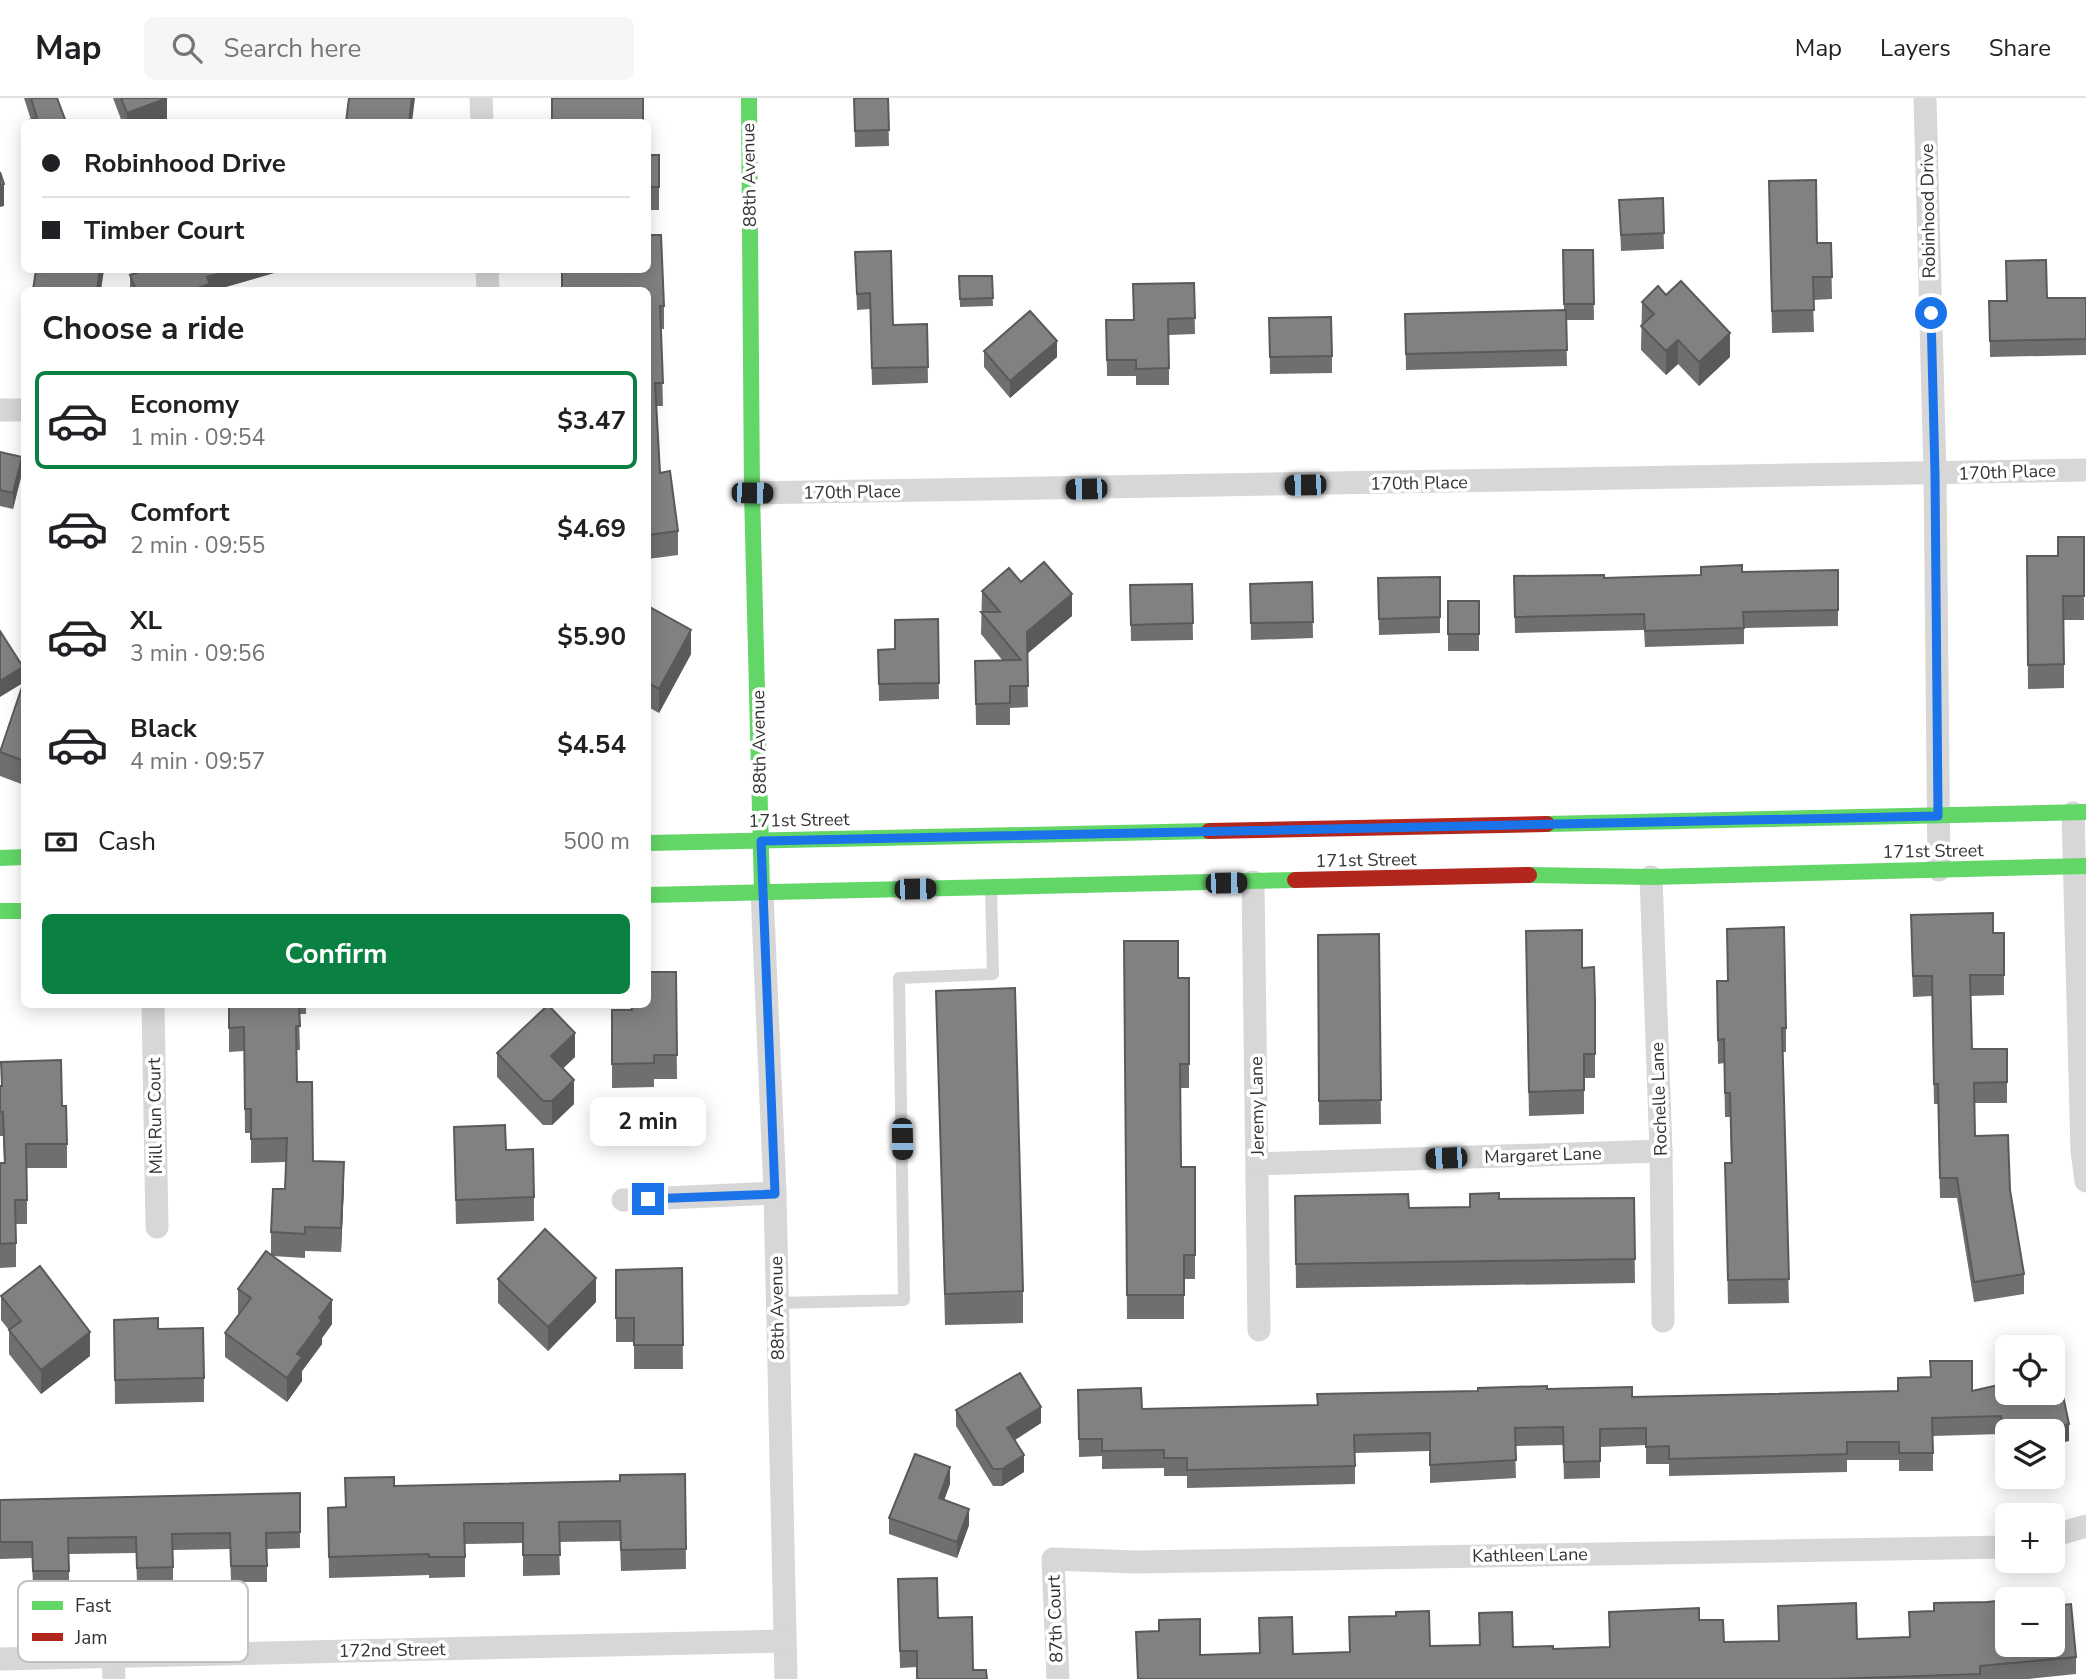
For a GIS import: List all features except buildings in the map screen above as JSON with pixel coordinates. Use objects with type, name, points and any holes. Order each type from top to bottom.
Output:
[{"type":"street","points":[[481,98],[482,119]]},
{"type":"street","name":"88th Avenue","points":[[749,98],[752,493],[762,891],[775,1194],[786,1679]]},
{"type":"street","name":"Robinhood Drive","points":[[1926,98],[1935,474],[1939,870]]},
{"type":"street","points":[[0,411],[21,410]]},
{"type":"street","name":"170th Place","points":[[752,493],[2086,470]]},
{"type":"street","points":[[2079,813],[2086,1181]]},
{"type":"street","name":"171st Street","points":[[651,843],[2079,813]]},
{"type":"street","points":[[0,858],[21,858]]},
{"type":"street","name":"171st Street","points":[[651,895],[1538,875],[1651,877],[2081,866]]},
{"type":"street","name":"Rochelle Lane","points":[[1651,877],[1661,1151],[1662,1321]]},
{"type":"street","name":"Jeremy Lane","points":[[1252,882],[1259,1330]]},
{"type":"street","points":[[0,911],[21,911]]},
{"type":"street","name":"Mill Run Court","points":[[153,1008],[157,1227]]},
{"type":"street","name":"Margaret Lane","points":[[1258,1164],[1661,1151]]},
{"type":"street","points":[[622,1200],[775,1194]]},
{"type":"street","points":[[2065,1533],[2086,1527]]},
{"type":"street","name":"Kathleen Lane","points":[[1053,1559],[1137,1562],[1995,1546]]},
{"type":"street","name":"87th Court","points":[[1053,1559],[1058,1679]]},
{"type":"street","name":"172nd Street","points":[[38,1662],[113,1668],[785,1641]]},
{"type":"street","name":"172nd Street","points":[[0,1659],[18,1660]]},
{"type":"lane","points":[[777,1303],[904,1300],[899,978],[993,974],[991,888]]},
{"type":"traffic: fast","points":[[749,98],[752,493],[762,891]]},
{"type":"traffic: fast","points":[[1547,824],[2086,812]]},
{"type":"traffic: fast","points":[[651,843],[1209,831]]},
{"type":"traffic: fast","points":[[0,858],[21,857]]},
{"type":"traffic: fast","points":[[1529,875],[1651,877],[2086,866]]},
{"type":"traffic: fast","points":[[651,895],[1295,880]]},
{"type":"traffic: fast","points":[[0,911],[21,911]]},
{"type":"traffic: jam","points":[[1209,831],[1547,824]]},
{"type":"traffic: jam","points":[[1295,880],[1529,875]]},
{"type":"route","points":[[648,1199],[775,1194],[761,841],[1938,816],[1931,313]]}]
